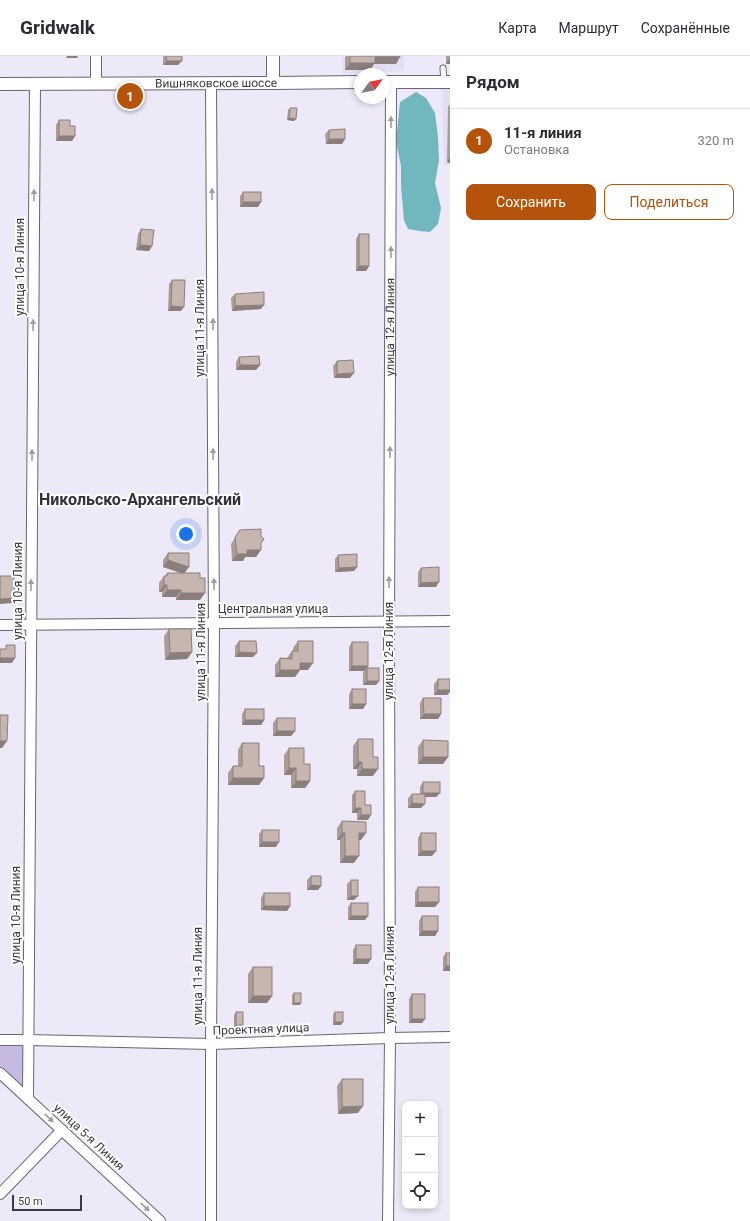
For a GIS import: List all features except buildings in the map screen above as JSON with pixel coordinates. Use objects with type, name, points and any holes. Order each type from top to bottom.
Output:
[{"type":"street","points":[[96,56],[96,83]]},
{"type":"street","points":[[273,56],[273,83]]},
{"type":"street","name":"Вишняковское шоссе","points":[[0,84],[354,82]]},
{"type":"street","points":[[390,82],[447,82]]},
{"type":"street","name":"улица 11-я Линия","points":[[211,83],[214,622],[211,1221]]},
{"type":"street","name":"улица 10-я Линия","points":[[28,1099],[30,624],[35,84]]},
{"type":"street","name":"улица 12-я Линия","points":[[388,104],[390,1038],[388,1221]]},
{"type":"street","name":"Центральная улица","points":[[0,624],[450,621]]},
{"type":"street","name":"Проектная улица","points":[[0,1040],[211,1044],[450,1037]]},
{"type":"street","name":"улица 5-я Линия","points":[[0,1073],[160,1221]]},
{"type":"street","points":[[0,1194],[62,1130]]},
{"type":"lane","points":[[443,68],[447,82]]},
{"type":"shaded area","points":[[342,56],[404,56],[404,71],[390,72],[390,68],[354,68],[354,73],[343,74]]},
{"type":"shaded area","points":[[442,89],[450,89],[450,165],[444,165]]},
{"type":"shaded area","points":[[23,1044],[24,1091],[0,1069],[0,1045]]},
{"type":"water","points":[[416,92],[426,98],[435,113],[438,137],[439,160],[435,183],[441,208],[438,224],[430,232],[408,229],[404,220],[401,166],[396,142],[400,102]]},
{"type":"place","name":"11-я линия","points":[[130,96]]},
{"type":"district","name":"Никольско-Архангельский","points":[[140,499]]}]
